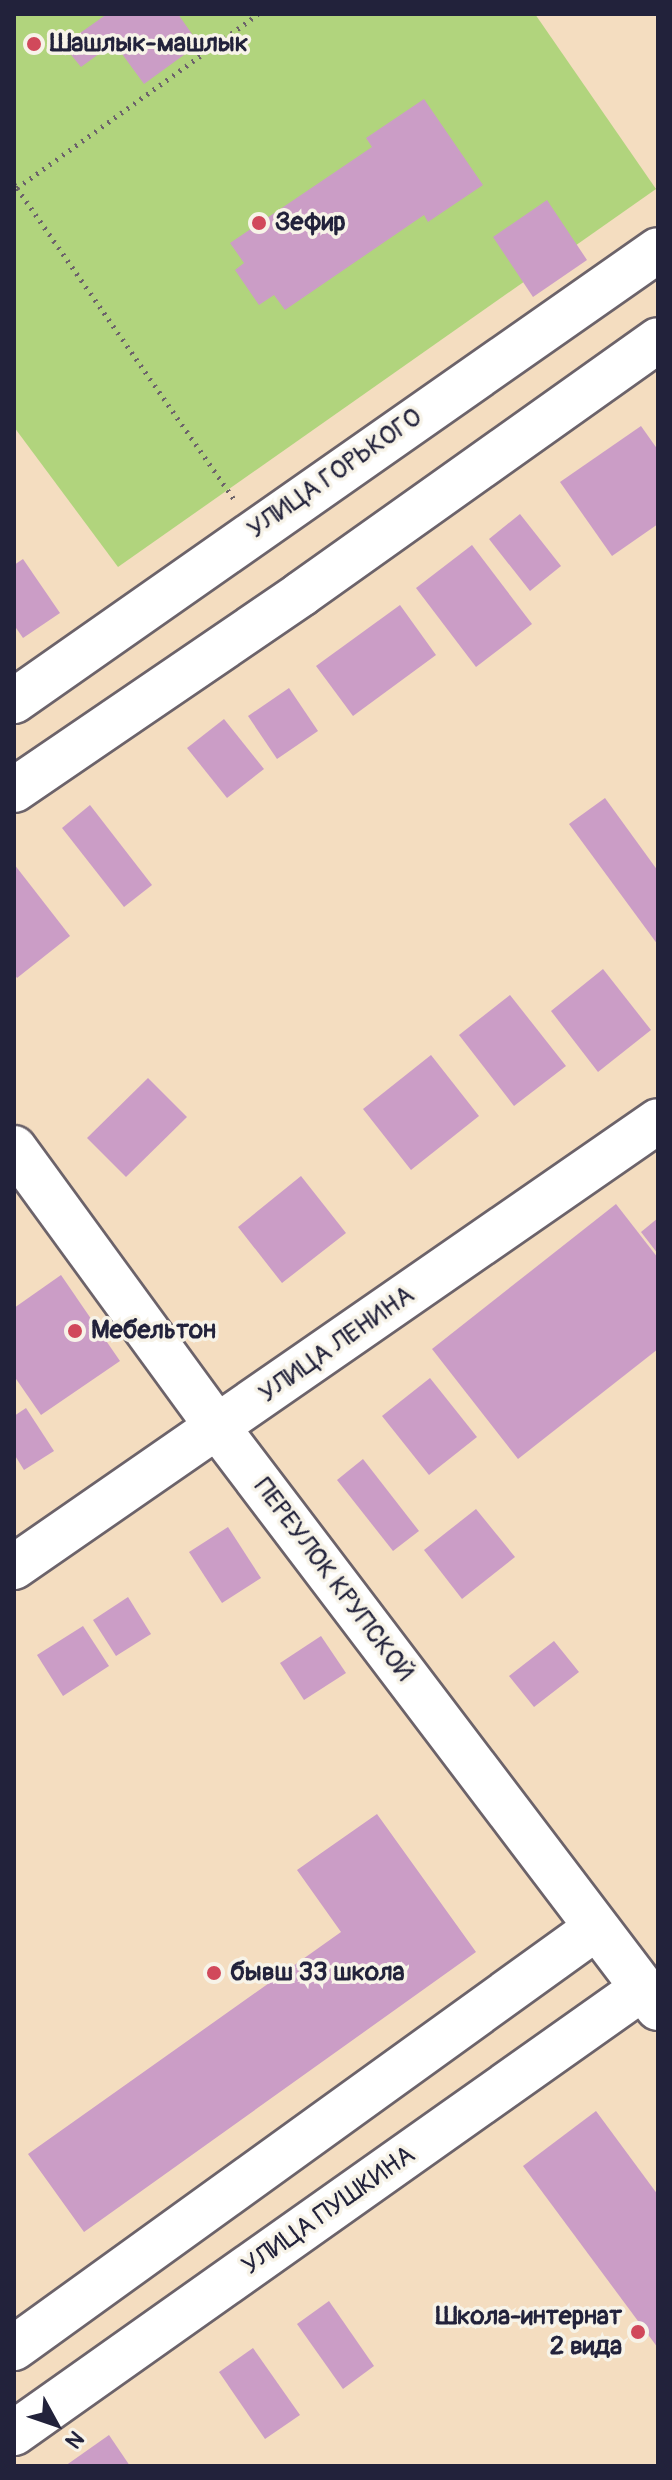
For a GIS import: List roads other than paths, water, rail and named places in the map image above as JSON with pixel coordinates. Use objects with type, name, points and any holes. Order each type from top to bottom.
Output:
[{"type":"street","name":"УЛИЦА ГОРЬКОГО","points":[[14,701],[658,250]]},
{"type":"street","points":[[14,790],[301,594],[658,340]]},
{"type":"street","name":"УЛИЦА ЛЕНИНА","points":[[14,1567],[658,1121]]},
{"type":"street","name":"ПЕРЕУЛОК КРУПСКОЙ","points":[[14,1148],[218,1428],[596,1928],[647,1978]]},
{"type":"street","points":[[14,2348],[596,1928]]},
{"type":"street","name":"УЛИЦА ПУШКИНА","points":[[14,2433],[647,1978]]},
{"type":"place","name":"Шашлык-машлык","points":[[34,44]]},
{"type":"place","name":"Зефир","points":[[259,223]]},
{"type":"place","name":"Мебельтон","points":[[75,1331]]},
{"type":"place","name":"бывш 33 школа","points":[[214,1973]]},
{"type":"place","name":"Школа-интернат 2 вида","points":[[638,2332]]}]
